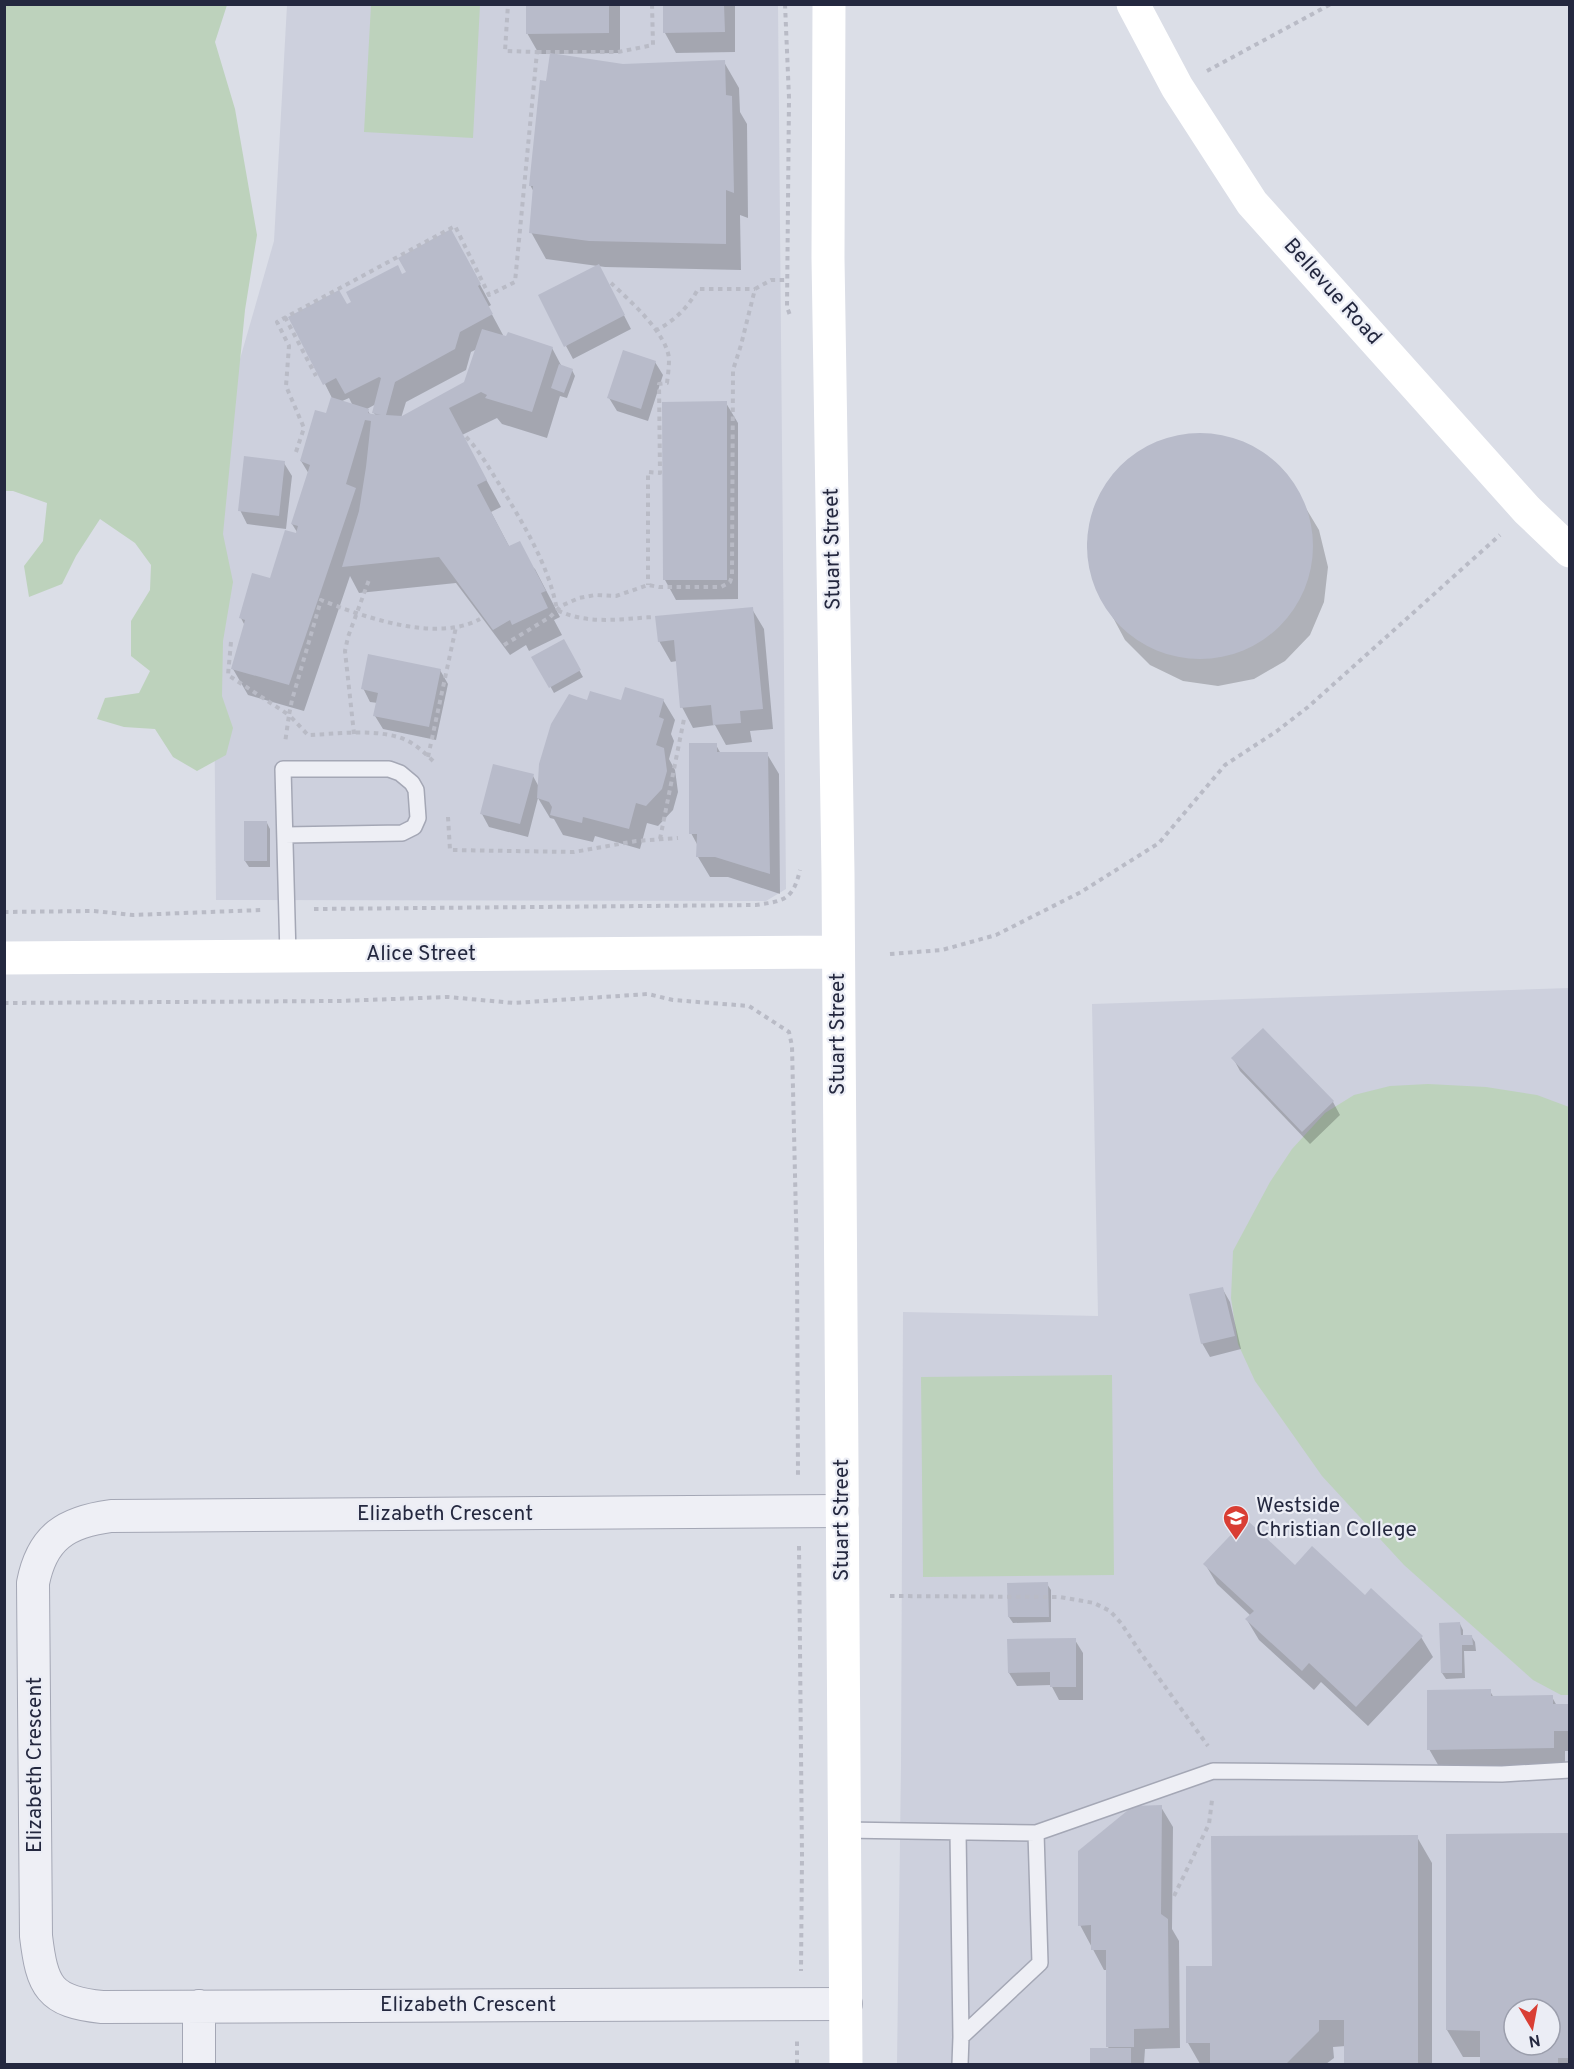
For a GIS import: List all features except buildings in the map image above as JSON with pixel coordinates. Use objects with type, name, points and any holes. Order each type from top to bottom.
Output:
[{"type":"street","name":"Stuart Street","points":[[829,4],[828,258],[838,952],[846,2064]]},
{"type":"street","name":"Bellevue Road","points":[[1133,4],[1177,87],[1252,203],[1527,510],[1569,551]]},
{"type":"street","name":"Alice Street","points":[[4,958],[838,952]]},
{"type":"street","name":"Elizabeth Crescent","points":[[842,1511],[111,1516],[90,1519],[75,1524],[60,1533],[45,1547],[33,1583],[36,1936],[43,1977],[66,2001],[102,2007],[846,2004]]},
{"type":"street","points":[[199,2006],[199,2064]]},
{"type":"lane","points":[[285,835],[402,833],[414,827],[418,818],[416,790],[406,777],[389,769],[283,769],[288,956]]},
{"type":"lane","points":[[844,1830],[1036,1833],[1213,1771],[1502,1774],[1569,1770]]},
{"type":"lane","points":[[958,1832],[960,2064]]},
{"type":"lane","points":[[961,2037],[1040,1963],[1036,1833]]},
{"type":"path","points":[[508,4],[505,51],[537,52],[618,52],[653,45],[652,4]]},
{"type":"path","points":[[784,4],[789,98],[787,307],[794,328]]},
{"type":"path","points":[[1177,87],[1331,4]]},
{"type":"path","points":[[296,452],[304,428],[286,386],[289,346],[277,322],[455,226],[489,295],[514,282],[537,52]]},
{"type":"path","points":[[655,331],[672,322],[692,300],[698,289],[755,289],[771,280],[787,280]]},
{"type":"path","points":[[611,283],[641,311],[662,340],[669,358],[667,383],[659,384],[660,473],[648,472],[648,585]]},
{"type":"path","points":[[504,645],[550,616],[561,606],[579,598],[595,595],[616,596],[648,585],[721,587],[730,582],[732,576],[733,369],[755,289]]},
{"type":"path","points":[[285,317],[316,376]]},
{"type":"path","points":[[466,437],[490,470],[528,533],[551,586],[557,610],[593,621],[653,617]]},
{"type":"path","points":[[890,954],[942,950],[996,935],[1081,892],[1159,843],[1225,765],[1277,731],[1308,707],[1503,532]]},
{"type":"path","points":[[354,734],[345,651],[370,577]]},
{"type":"path","points":[[321,600],[356,614],[405,626],[456,627],[469,625],[480,619]]},
{"type":"path","points":[[428,757],[456,627]]},
{"type":"path","points":[[231,642],[228,675],[290,715]]},
{"type":"path","points":[[660,839],[684,719]]},
{"type":"path","points":[[4,912],[94,911],[133,915],[286,909],[756,905],[781,902],[793,891],[800,872],[800,860]]},
{"type":"path","points":[[4,1003],[328,1001],[448,997],[514,1003],[648,994],[673,1000],[749,1006],[789,1032],[792,1046],[797,1260],[802,1844],[797,2064]]},
{"type":"path","points":[[890,1596],[1060,1597],[1094,1604],[1110,1611],[1121,1623],[1213,1753]]},
{"type":"path","points":[[1174,1896],[1209,1824],[1212,1797]]},
{"type":"shaded area","points":[[287,5],[778,5],[786,889],[766,901],[216,900],[212,456],[274,241]]},
{"type":"shaded area","name":"Westside Christian College","points":[[1569,988],[1569,2064],[897,2064],[903,1312],[1098,1316],[1092,1004]]},
{"type":"green space","points":[[5,4],[227,5],[215,42],[235,109],[257,235],[245,310],[223,534],[233,582],[223,641],[222,696],[233,728],[226,755],[197,771],[173,757],[155,729],[124,727],[97,719],[105,698],[139,693],[150,671],[131,656],[131,621],[150,590],[151,565],[135,543],[100,519],[76,556],[62,584],[29,597],[24,566],[43,541],[47,503],[13,491],[5,491]]},
{"type":"green space","points":[[371,5],[480,5],[473,138],[364,132]]},
{"type":"green space","points":[[1428,1084],[1486,1087],[1537,1095],[1569,1107],[1569,1695],[1561,1695],[1533,1680],[1404,1565],[1322,1476],[1255,1381],[1238,1344],[1231,1298],[1233,1251],[1270,1182],[1292,1149],[1325,1113],[1354,1095],[1390,1086]]},
{"type":"green space","points":[[1112,1375],[1114,1575],[923,1577],[921,1377]]},
{"type":"place","name":"Westside Christian College","points":[[1236,1541]]}]
